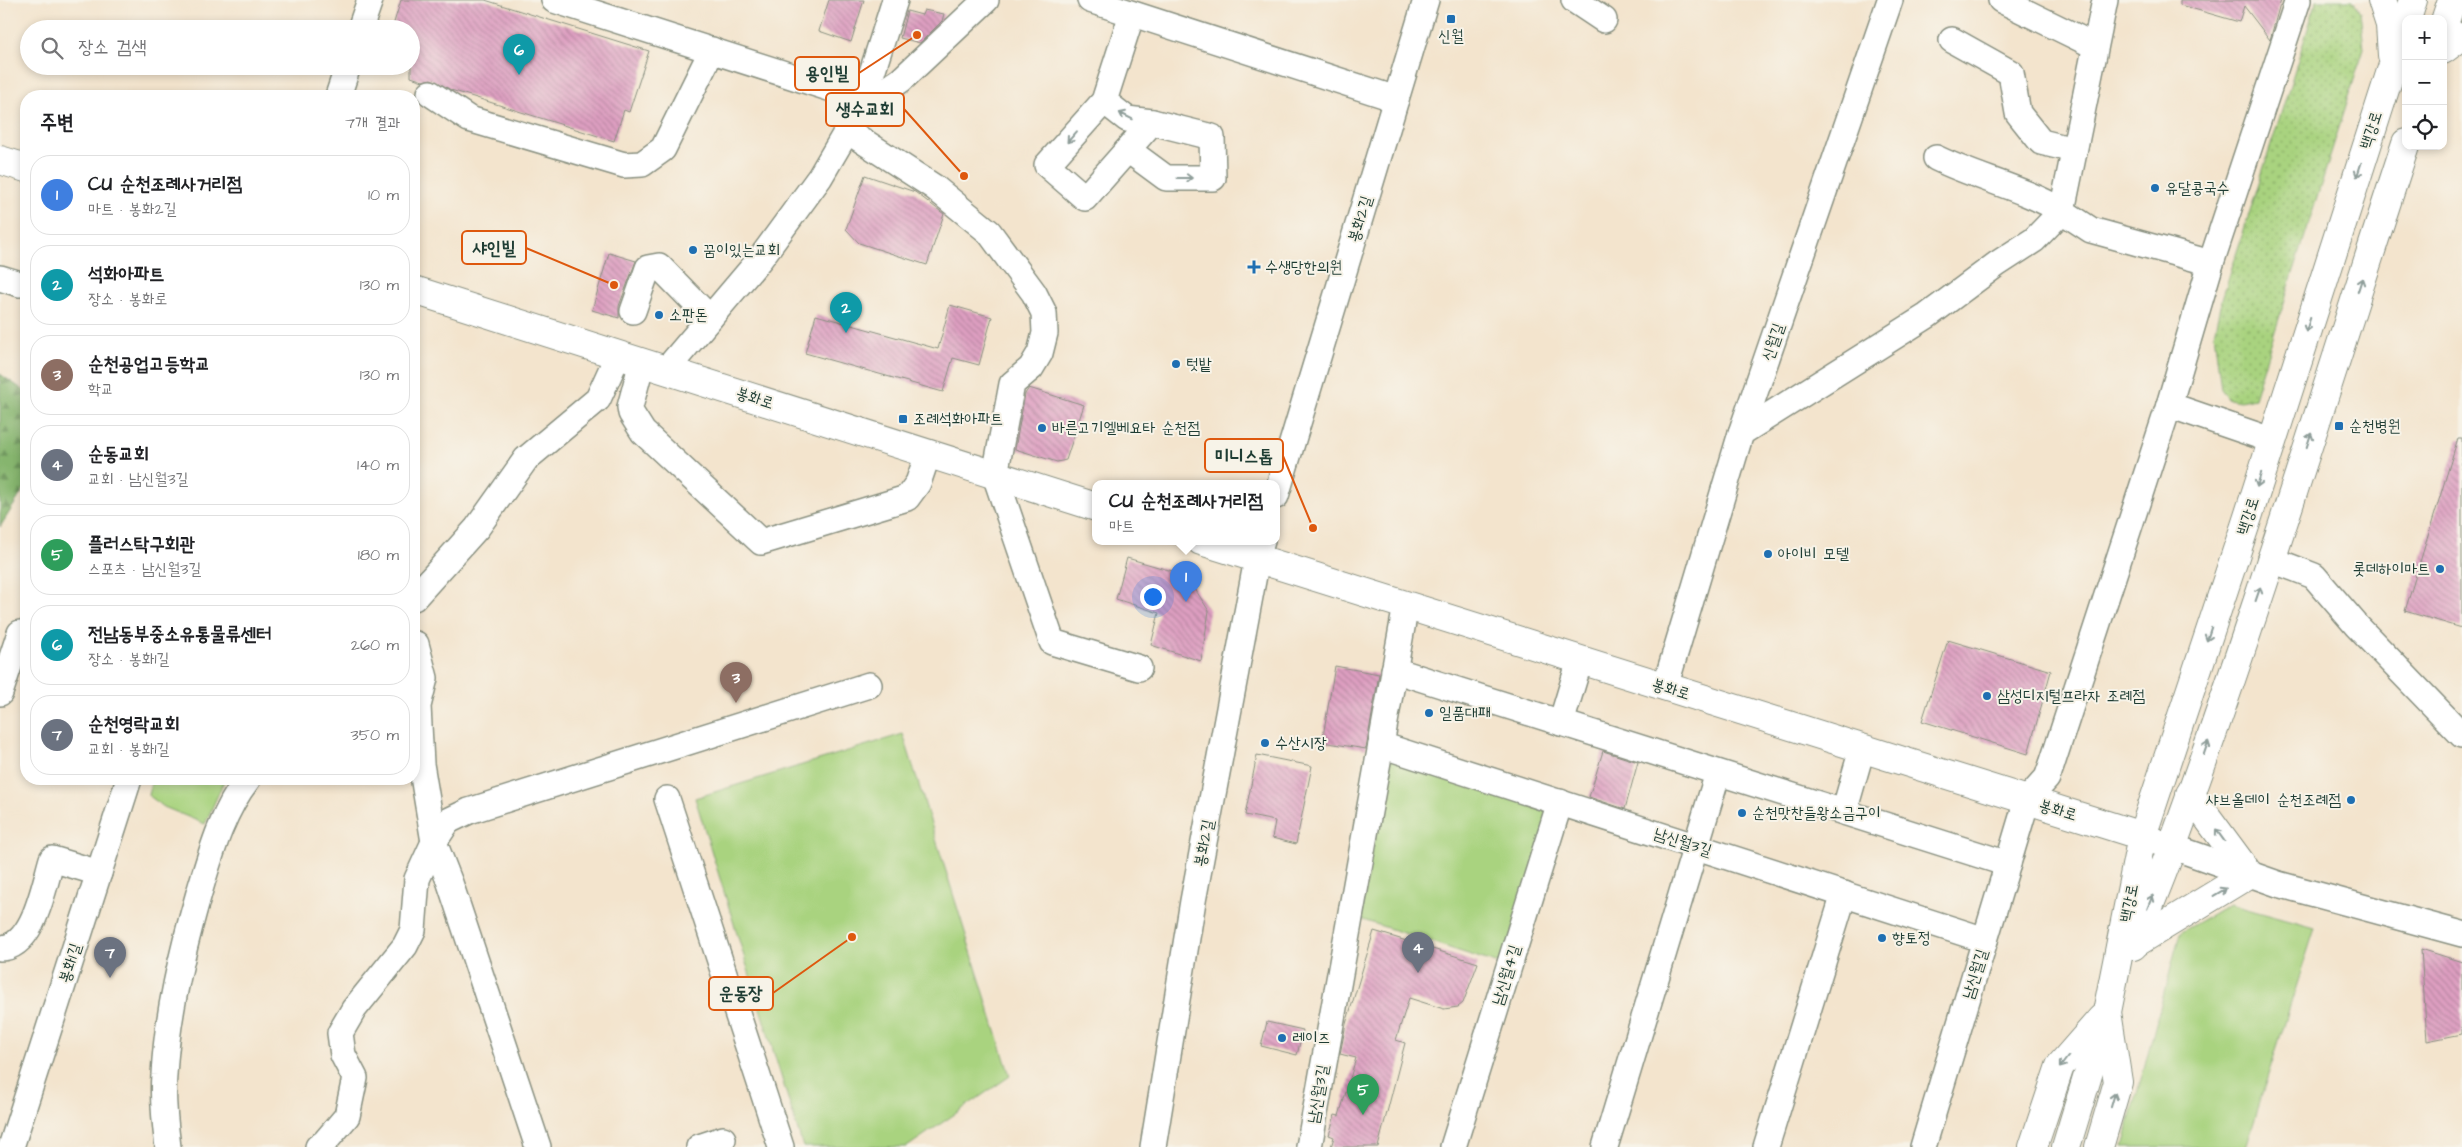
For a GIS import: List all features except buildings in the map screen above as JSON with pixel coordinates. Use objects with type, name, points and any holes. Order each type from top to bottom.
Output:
[{"type":"main road","points":[[2382,0],[2390,25],[2393,64]]},
{"type":"main road","points":[[2408,15],[2413,0]]},
{"type":"main road","points":[[2447,15],[2452,0]]},
{"type":"main road","name":"백강로","points":[[2107,1012],[2142,836],[2402,36]]},
{"type":"main road","points":[[2447,47],[2462,36]]},
{"type":"main road","name":"백강로","points":[[2066,1147],[2107,1012],[2172,848],[2270,559],[2404,150]]},
{"type":"main road","points":[[0,160],[20,166]]},
{"type":"main road","name":"봉화로","points":[[420,292],[1092,506]]},
{"type":"main road","name":"봉화로","points":[[1227,545],[1260,550],[1406,605],[2142,836]]},
{"type":"main road","points":[[2134,944],[2249,874],[2190,794]]},
{"type":"main road","points":[[2033,1147],[2060,1066],[2107,1012]]},
{"type":"main road","points":[[2099,1147],[2118,1082],[2107,1012]]},
{"type":"street","points":[[363,20],[370,0]]},
{"type":"street","points":[[554,0],[712,50],[862,103],[901,80],[986,0]]},
{"type":"street","points":[[420,591],[477,528],[526,459],[642,363],[710,318],[760,259],[820,177],[862,103],[895,0]]},
{"type":"street","points":[[1090,0],[1396,99]]},
{"type":"street","name":"봉화2길","points":[[1280,483],[1426,0]]},
{"type":"street","points":[[1574,0],[1604,20]]},
{"type":"street","name":"신월길","points":[[1665,687],[1741,433],[1890,0]]},
{"type":"street","points":[[2001,0],[2095,46]]},
{"type":"street","points":[[1741,433],[1927,316],[1997,264],[2034,240],[2062,211],[2105,0]]},
{"type":"street","points":[[2027,800],[2047,778],[2052,764],[2169,405],[2211,263],[2298,0]]},
{"type":"street","points":[[1132,14],[1104,101],[1047,165],[1085,198],[1152,122]]},
{"type":"street","points":[[1952,40],[2012,73],[2018,113],[2041,142],[2074,150]]},
{"type":"street","points":[[430,93],[469,119],[624,165],[642,164],[664,149],[712,50]]},
{"type":"street","points":[[340,90],[345,75]]},
{"type":"street","points":[[1104,101],[1127,119],[1152,122],[1212,137],[1213,178],[1166,178],[1128,150]]},
{"type":"street","points":[[846,130],[934,187],[990,232],[1034,294],[1044,313],[1045,333],[1040,353],[1031,368],[1012,384],[995,475],[1052,642],[1140,668]]},
{"type":"street","points":[[1936,158],[1986,180],[2038,197],[2091,230],[2211,263]]},
{"type":"street","points":[[633,311],[648,268],[659,266],[710,318]]},
{"type":"street","points":[[642,363],[630,407],[643,432],[761,542],[907,498],[918,483],[928,454]]},
{"type":"street","points":[[2169,405],[2271,440]]},
{"type":"street","name":"봉화2길","points":[[1153,1147],[1193,901],[1260,550]]},
{"type":"street","points":[[2270,559],[2314,576],[2357,626],[2462,734]]},
{"type":"street","name":"남신월3길","points":[[1309,1147],[1406,605]]},
{"type":"street","points":[[0,693],[20,633]]},
{"type":"street","points":[[420,659],[425,678],[420,698]]},
{"type":"street","points":[[1561,723],[1580,660]]},
{"type":"street","points":[[1394,670],[2008,864]]},
{"type":"street","points":[[318,1147],[347,1116],[355,1078],[343,1055],[340,1032],[354,1009],[405,946],[413,930],[418,879],[434,842],[448,820],[469,811],[869,685]]},
{"type":"street","points":[[420,745],[421,764],[434,842],[450,883],[538,1147]]},
{"type":"street","name":"남신월3길","points":[[1381,745],[1985,940]]},
{"type":"street","points":[[1844,812],[1862,749]]},
{"type":"street","points":[[1605,1147],[1718,773]]},
{"type":"street","name":"봉화1길","points":[[11,1147],[127,785]]},
{"type":"street","points":[[168,1147],[164,1078],[177,982],[190,924],[224,818],[243,785]]},
{"type":"street","points":[[667,799],[781,1147]]},
{"type":"street","name":"남신월길","points":[[1923,1147],[2027,800]]},
{"type":"street","name":"남신월4길","points":[[1453,1147],[1560,802]]},
{"type":"street","points":[[2142,836],[2249,874],[2462,934]]},
{"type":"street","points":[[0,948],[7,948],[20,940],[31,926],[52,860],[98,873]]},
{"type":"street","points":[[1766,1147],[1844,894]]},
{"type":"street","points":[[699,1147],[723,1139]]},
{"type":"green space","points":[[2317,0],[2353,0],[2360,12],[2364,48],[2254,398],[2240,401],[2229,399],[2221,389],[2214,333],[2221,302]]},
{"type":"green space","points":[[0,374],[20,388],[20,495],[0,527]]},
{"type":"green space","points":[[903,734],[1010,1076],[907,1147],[803,1147],[695,798]]},
{"type":"green space","points":[[1389,756],[1551,807],[1502,965],[1360,919]]},
{"type":"green space","points":[[150,785],[222,785],[205,824],[164,807],[148,795]]},
{"type":"green space","points":[[2229,904],[2315,928],[2245,1147],[2123,1147],[2180,933]]},
{"type":"place","name":"신월","points":[[1451,19]]},
{"type":"place","name":"용인빌","points":[[917,35]]},
{"type":"place","name":"전남동부중소유통물류센터","points":[[519,75]]},
{"type":"place","name":"생수교회","points":[[964,176]]},
{"type":"place","name":"유달콩국수","points":[[2155,188]]},
{"type":"place","name":"꿈이있는교회","points":[[693,250]]},
{"type":"place","name":"수생당한의원","points":[[1254,267]]},
{"type":"place","name":"샤인빌","points":[[614,285]]},
{"type":"place","name":"소판돈","points":[[659,315]]},
{"type":"place","name":"석화아파트","points":[[846,333]]},
{"type":"place","name":"텃밭","points":[[1176,364]]},
{"type":"place","name":"조례석화아파트","points":[[903,419]]},
{"type":"place","name":"순천병원","points":[[2339,426]]},
{"type":"place","name":"바른고기엘베요타 순천점","points":[[1042,428]]},
{"type":"place","name":"미니스톱","points":[[1313,528]]},
{"type":"place","name":"아이비 모텔","points":[[1768,554]]},
{"type":"place","name":"롯데하이마트","points":[[2440,569]]},
{"type":"place","name":"CU 순천조례사거리점","points":[[1186,602]]},
{"type":"place","name":"삼성디지털프라자 조례점","points":[[1987,696]]},
{"type":"place","name":"순천공업고등학교","points":[[736,703]]},
{"type":"place","name":"일품대패","points":[[1429,713]]},
{"type":"place","name":"수산시장","points":[[1265,743]]},
{"type":"place","name":"샤브올데이 순천조례점","points":[[2351,800]]},
{"type":"place","name":"순천맛찬들왕소금구이","points":[[1742,813]]},
{"type":"place","name":"운동장","points":[[852,937]]},
{"type":"place","name":"향토정","points":[[1882,938]]},
{"type":"place","name":"순동교회","points":[[1418,973]]},
{"type":"place","name":"순천영락교회","points":[[110,978]]},
{"type":"place","name":"레이즈","points":[[1282,1038]]},
{"type":"place","name":"플러스탁구회관","points":[[1363,1115]]}]
